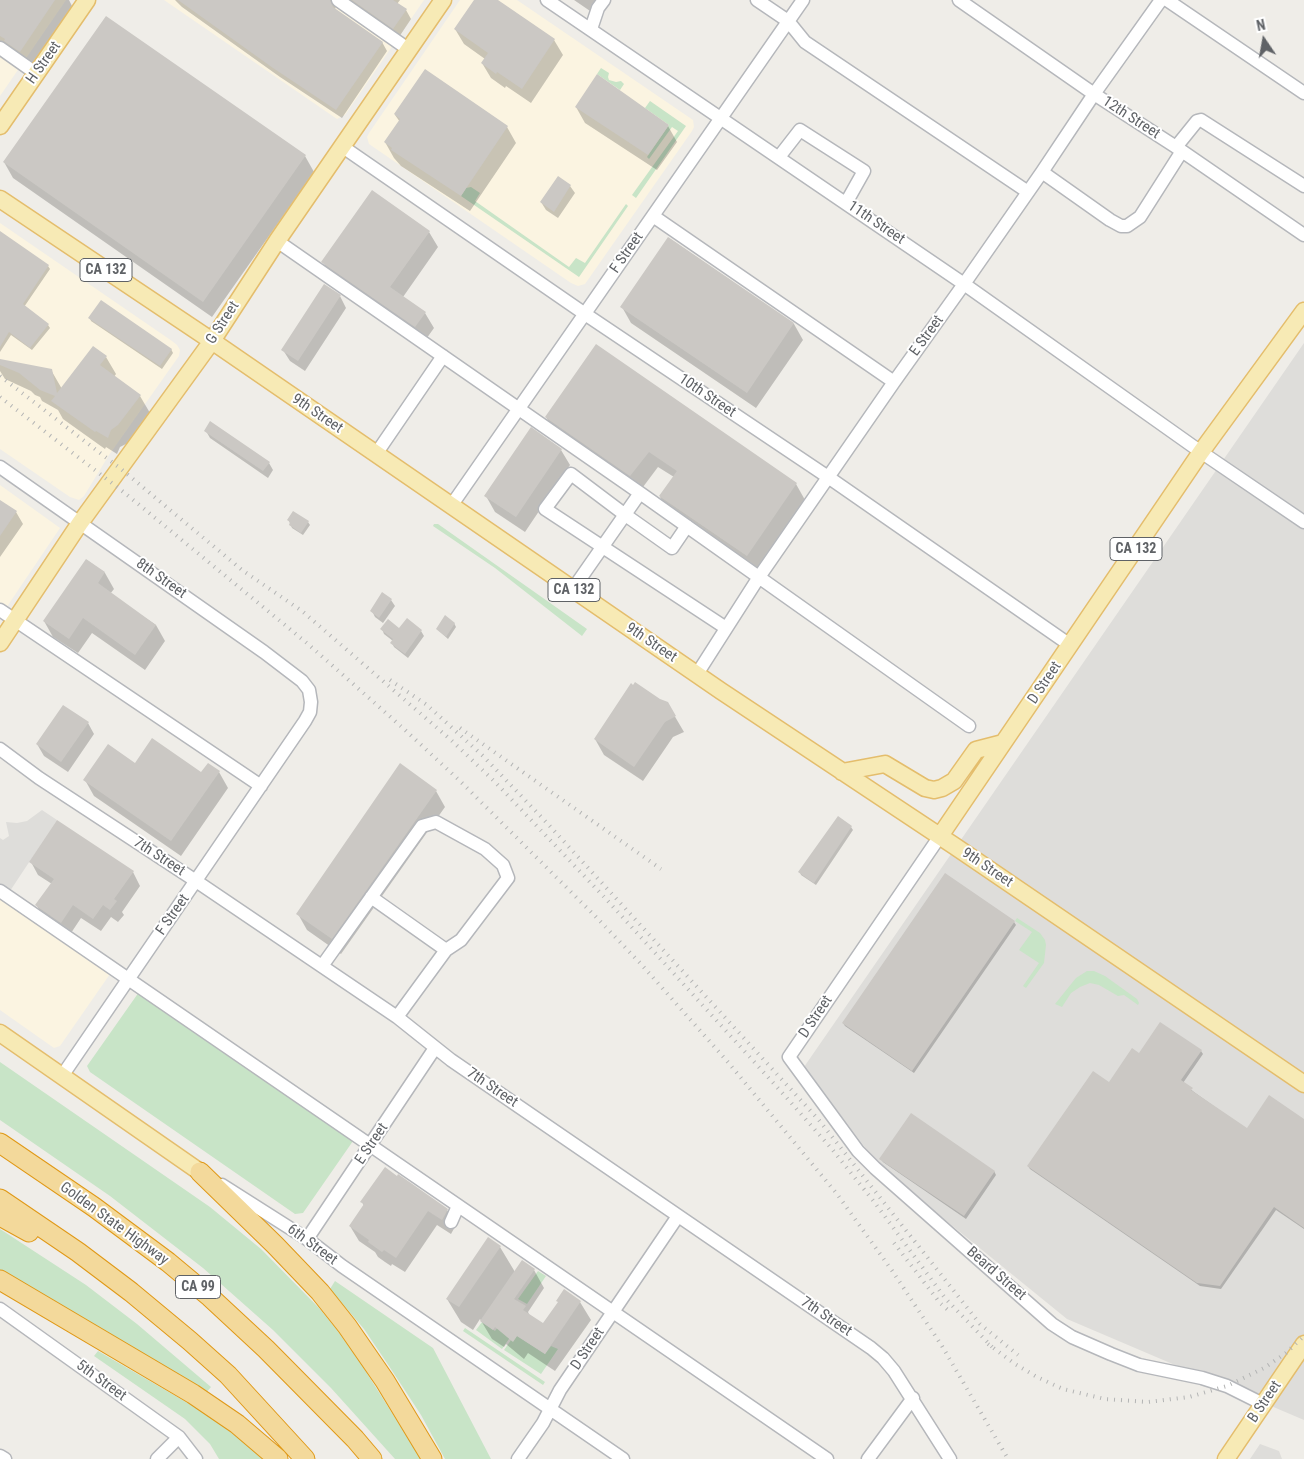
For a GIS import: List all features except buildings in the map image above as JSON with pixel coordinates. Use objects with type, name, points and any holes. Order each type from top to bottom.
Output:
[{"type":"highway","name":"Golden State Highway","points":[[0,1143],[94,1207],[168,1262],[210,1297],[266,1349],[355,1439],[372,1459]]},
{"type":"highway","points":[[200,1172],[275,1245],[320,1292],[342,1319],[385,1381],[432,1459]]},
{"type":"highway","points":[[0,1199],[78,1252],[138,1298],[228,1375],[305,1459]]},
{"type":"highway","points":[[0,1216],[21,1229],[78,1252]]},
{"type":"highway","points":[[0,1280],[193,1394],[237,1424],[278,1459]]},
{"type":"main road","name":"H Street","points":[[0,126],[87,0]]},
{"type":"main road","name":"G Street","points":[[0,642],[80,523],[212,341],[277,241],[442,0]]},
{"type":"main road","name":"9th Street","points":[[0,199],[212,341],[697,674],[940,836],[1304,1084]]},
{"type":"main road","name":"D Street","points":[[940,836],[1201,452],[1304,311]]},
{"type":"main road","points":[[842,772],[885,764],[925,788],[934,790],[954,781],[976,750],[1003,743]]},
{"type":"main road","name":"6th Street","points":[[0,1033],[200,1172]]},
{"type":"main road","name":"B Street","points":[[1226,1459],[1304,1344]]},
{"type":"street","points":[[338,0],[408,49]]},
{"type":"street","name":"11th Street","points":[[547,0],[964,284],[1201,452],[1304,522]]},
{"type":"street","points":[[591,29],[598,8],[604,0]]},
{"type":"street","points":[[757,0],[788,21],[805,42],[1028,192]]},
{"type":"street","name":"F Street","points":[[452,506],[802,0]]},
{"type":"street","name":"12th Street","points":[[959,0],[1094,94],[1179,149],[1304,235]]},
{"type":"street","name":"E Street","points":[[697,674],[759,577],[1161,0]]},
{"type":"street","points":[[1167,0],[1304,93]]},
{"type":"street","points":[[0,48],[37,74]]},
{"type":"street","points":[[1042,172],[1121,226],[1127,226],[1140,218],[1179,149],[1197,121],[1201,120],[1304,186]]},
{"type":"street","points":[[779,157],[800,130],[864,171],[846,203]]},
{"type":"street","name":"10th Street","points":[[343,147],[1070,645]]},
{"type":"street","points":[[653,216],[894,382]]},
{"type":"street","points":[[277,241],[519,408],[969,726]]},
{"type":"street","points":[[376,454],[443,356]]},
{"type":"street","name":"8th Street","points":[[0,467],[264,652],[302,681],[309,690],[311,702]]},
{"type":"street","points":[[687,526],[672,548],[571,474],[546,509],[726,628]]},
{"type":"street","points":[[573,589],[640,493]]},
{"type":"street","points":[[0,610],[261,786]]},
{"type":"street","name":"F Street","points":[[62,1076],[305,721],[310,712],[311,702]]},
{"type":"street","name":"7th Street","points":[[0,749],[39,778],[196,881],[397,1017],[435,1048],[871,1348],[883,1358],[913,1398],[950,1459]]},
{"type":"street","points":[[322,966],[422,826],[436,822],[485,849],[503,864],[508,878],[461,940],[446,950],[397,1017]]},
{"type":"street","name":"D Street","points":[[789,1057],[940,836]]},
{"type":"street","points":[[0,891],[827,1459]]},
{"type":"street","points":[[371,897],[446,950]]},
{"type":"street","name":"E Street","points":[[307,1239],[435,1048]]},
{"type":"street","name":"Beard Street","points":[[789,1057],[858,1151],[1052,1324],[1072,1337],[1139,1365],[1202,1378],[1227,1386],[1263,1404]]},
{"type":"street","name":"6th Street","points":[[200,1172],[307,1239],[342,1266],[623,1459]]},
{"type":"street","points":[[451,1222],[458,1206]]},
{"type":"street","name":"D Street","points":[[518,1459],[543,1423],[560,1390],[678,1216]]},
{"type":"street","name":"5th Street","points":[[0,1309],[179,1437],[196,1459]]},
{"type":"street","points":[[868,1459],[913,1398]]},
{"type":"street","points":[[157,1459],[179,1437]]},
{"type":"street","points":[[0,1456],[5,1459]]},
{"type":"shaded area","points":[[0,0],[66,0],[0,96]]},
{"type":"shaded area","points":[[164,0],[424,0],[345,115],[337,119]]},
{"type":"shaded area","points":[[460,0],[517,0],[693,120],[694,127],[692,131],[585,284],[578,286],[571,283],[369,144],[367,137],[369,133]]},
{"type":"shaded area","points":[[0,223],[172,341],[180,350],[179,356],[109,455],[84,496],[79,500],[70,497],[0,449]]},
{"type":"shaded area","points":[[1304,343],[1304,1420],[1067,1319],[880,1167],[804,1067]]},
{"type":"shaded area","points":[[0,485],[60,528],[0,617]]},
{"type":"shaded area","points":[[42,810],[57,820],[10,891],[0,884],[0,838],[3,840],[9,836],[6,822],[17,823],[27,821]]},
{"type":"shaded area","points":[[0,899],[110,974],[60,1046],[54,1048],[0,1010]]},
{"type":"shaded area","points":[[1260,1444],[1279,1451],[1282,1459],[1250,1459]]},
{"type":"green space","points":[[601,68],[609,73],[609,80],[621,81],[624,84],[620,90],[597,74]]},
{"type":"green space","points":[[650,101],[686,126],[636,198],[632,195],[678,131],[672,127],[649,159],[647,157],[669,125],[645,108]]},
{"type":"green space","points":[[471,187],[480,193],[475,201],[569,267],[576,258],[585,263],[626,204],[628,206],[579,277],[461,196],[466,188]]},
{"type":"green space","points":[[438,524],[587,629],[582,636],[495,568],[433,526]]},
{"type":"green space","points":[[1017,918],[1040,933],[1046,945],[1044,963],[1026,988],[1023,986],[1039,963],[1019,950],[1032,932],[1015,921]]},
{"type":"green space","points":[[1087,971],[1094,971],[1105,976],[1137,999],[1138,1005],[1124,995],[1118,996],[1099,985],[1090,983],[1071,993],[1062,1007],[1055,1004],[1076,978]]},
{"type":"green space","points":[[139,992],[353,1141],[303,1213],[295,1214],[90,1072],[87,1066]]},
{"type":"green space","points":[[0,1062],[210,1207],[261,1249],[320,1309],[337,1330],[363,1367],[421,1459],[395,1459],[331,1388],[273,1330],[203,1268],[110,1196],[0,1120]]},
{"type":"green space","points":[[0,1229],[86,1285],[137,1324],[211,1387],[205,1394],[0,1272]]},
{"type":"green space","points":[[538,1271],[546,1276],[527,1304],[518,1299]]},
{"type":"green space","points":[[335,1281],[433,1348],[491,1459],[445,1459],[421,1415],[364,1329],[330,1289]]},
{"type":"green space","points":[[482,1322],[495,1331],[498,1327],[511,1336],[502,1349],[476,1330]]},
{"type":"green space","points":[[465,1328],[545,1382],[543,1385],[463,1331]]},
{"type":"green space","points":[[517,1336],[545,1354],[551,1346],[558,1349],[541,1374],[504,1350],[511,1340],[513,1341]]},
{"type":"green space","points":[[98,1351],[205,1413],[264,1459],[219,1459],[210,1444],[185,1419],[94,1356]]},
{"type":"railway","points":[[0,376],[121,469],[242,570],[302,611],[451,740],[495,782],[607,900],[831,1148],[875,1203],[945,1298],[993,1348]]},
{"type":"railway","points":[[0,397],[126,494],[308,644],[459,780],[641,964],[727,1061],[837,1194],[893,1272],[942,1346],[1008,1459]]},
{"type":"railway","points":[[390,680],[427,705],[483,756],[547,823],[818,1119],[980,1324],[1018,1355]]},
{"type":"railway","points":[[460,728],[661,869]]},
{"type":"railway","points":[[894,1243],[940,1303],[948,1310]]},
{"type":"railway","points":[[988,1344],[1015,1364],[1063,1389],[1105,1399],[1148,1402],[1189,1397],[1227,1386],[1264,1368],[1286,1353],[1304,1336]]}]
